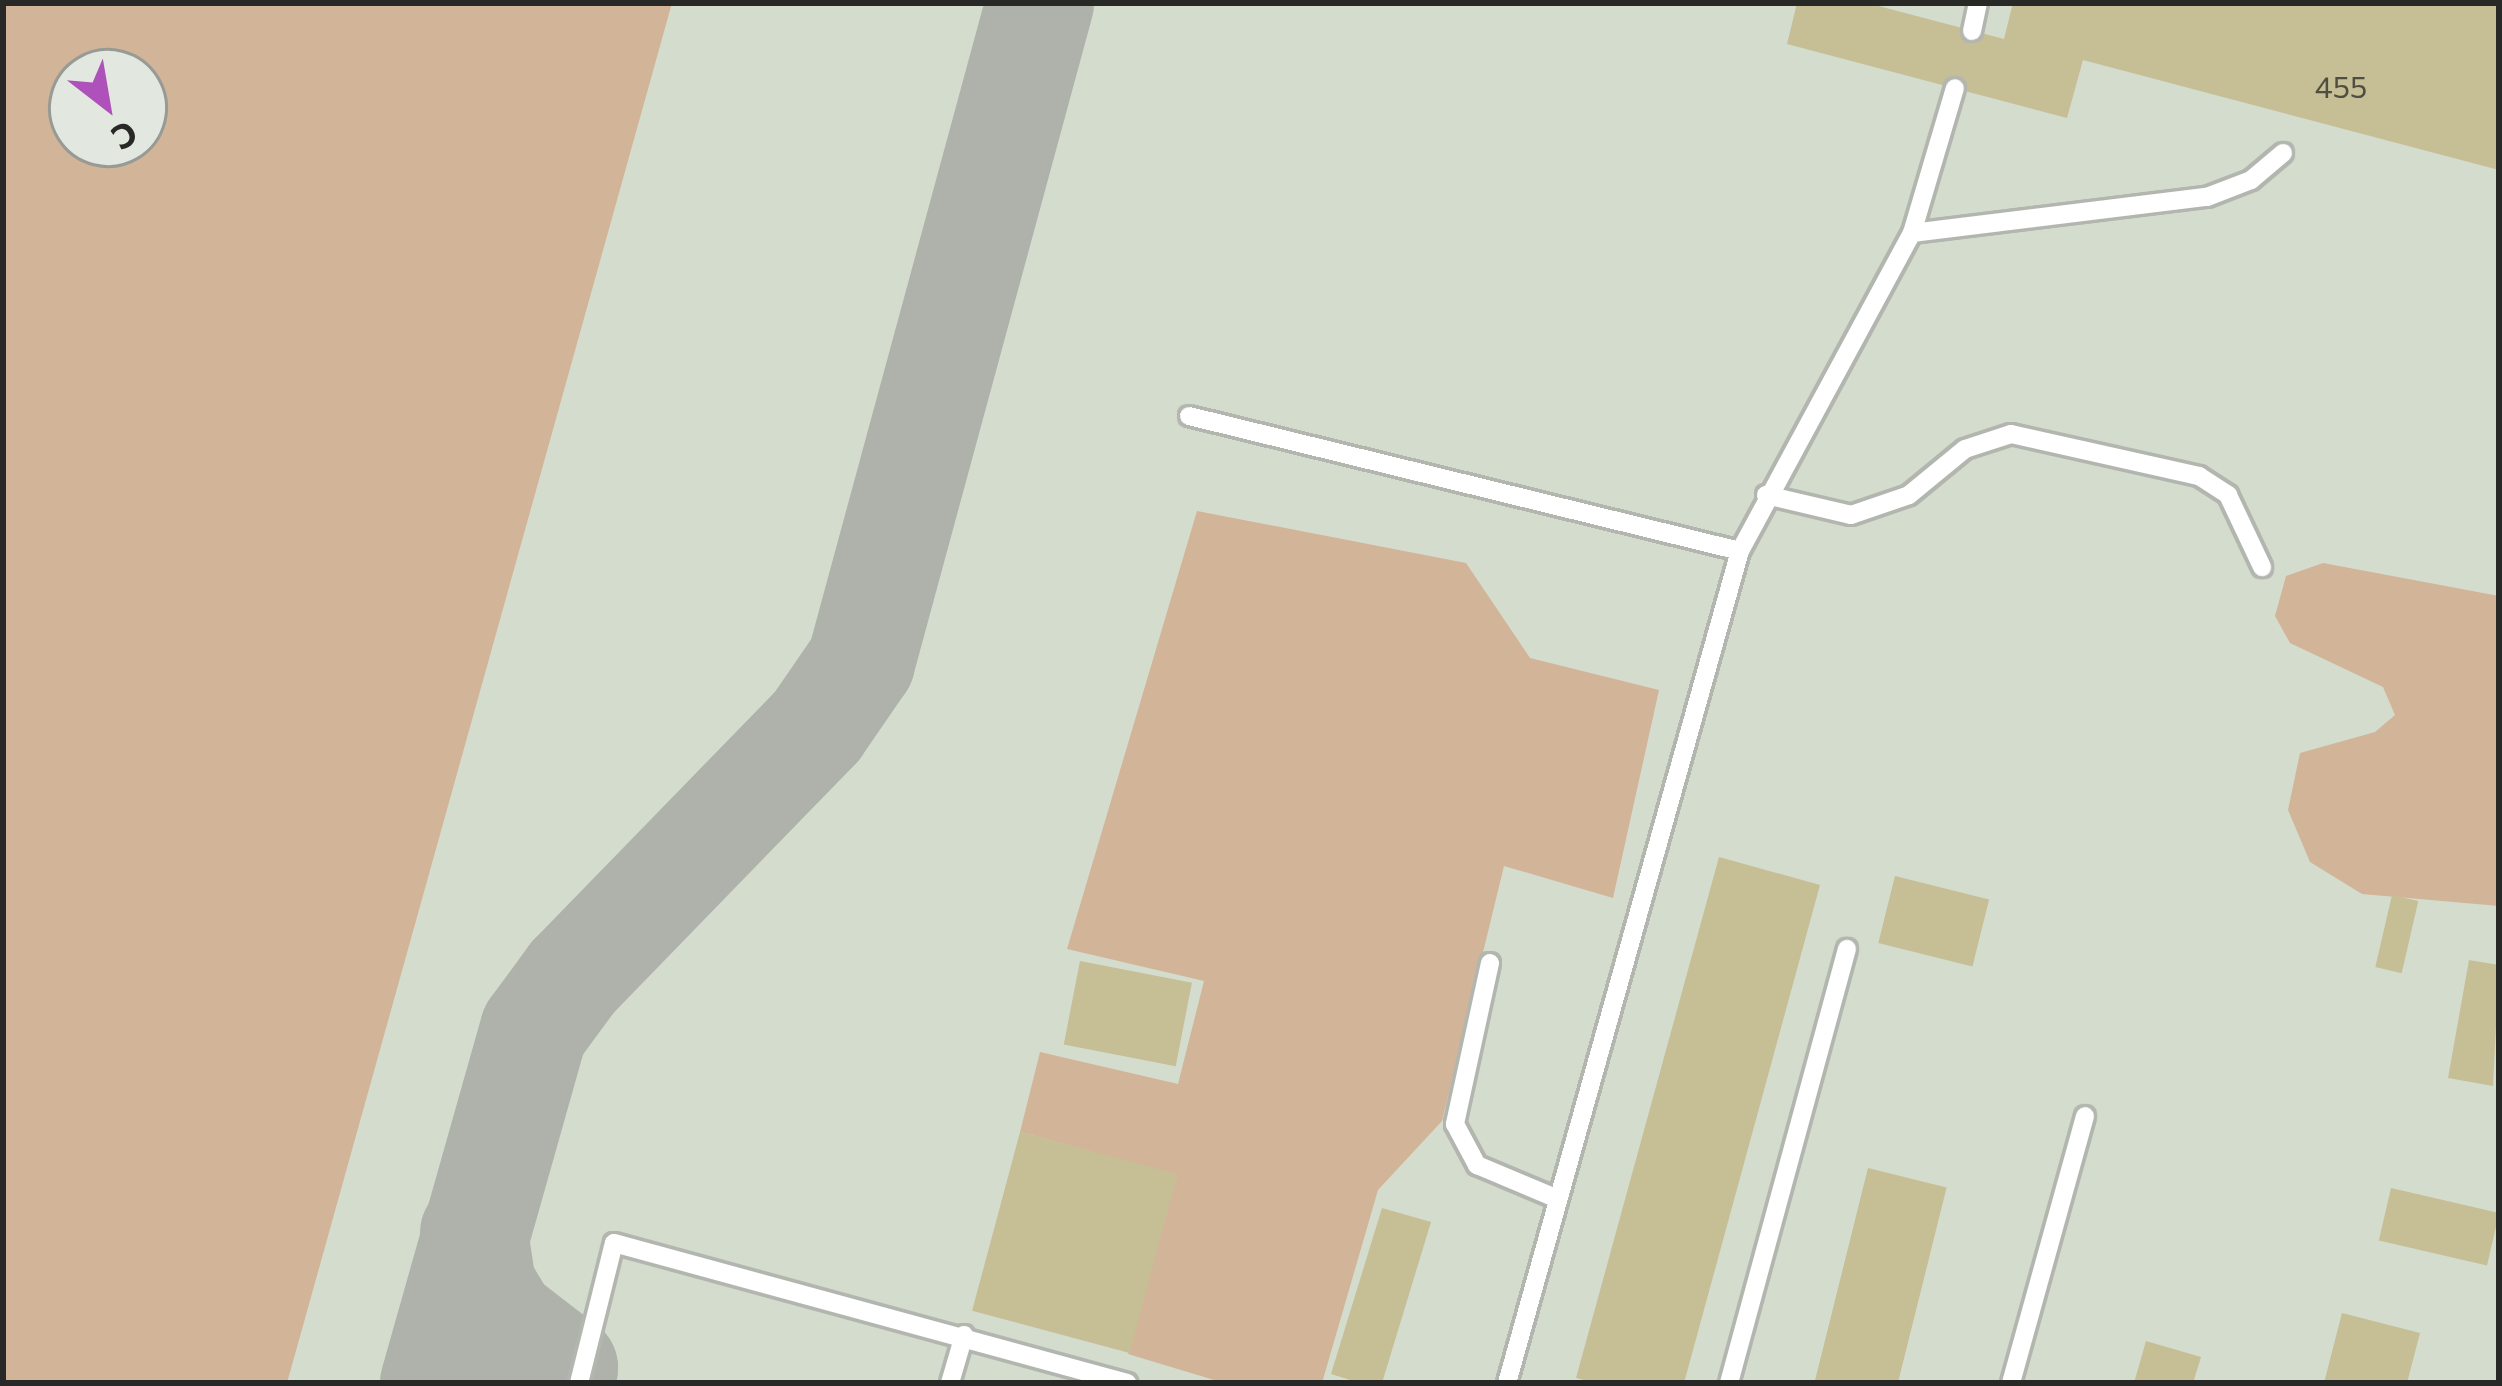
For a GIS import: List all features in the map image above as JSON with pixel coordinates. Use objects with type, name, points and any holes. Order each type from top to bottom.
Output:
[{"type":"lane","points":[[1972,31],[1978,3]]},
{"type":"lane","points":[[1507,1383],[1740,551],[1766,495],[1912,233],[1955,88]]},
{"type":"lane","points":[[1912,233],[2206,197],[2251,180],[2283,153]]},
{"type":"lane","points":[[1189,416],[1740,551]]},
{"type":"lane","points":[[1766,495],[1851,515],[1910,495],[1965,449],[2011,434],[2199,476],[2228,495],[2262,567]]},
{"type":"lane","points":[[1729,1383],[1847,949]]},
{"type":"lane","points":[[1490,963],[1455,1124],[1477,1165],[1558,1199]]},
{"type":"lane","points":[[2011,1383],[2085,1116]]},
{"type":"lane","points":[[579,1383],[614,1244],[964,1335],[1127,1383]]},
{"type":"lane","points":[[950,1383],[964,1335]]},
{"type":"shaded area","points":[[3,3],[2499,3],[2499,1383],[3,1383]]},
{"type":"shaded area","points":[[3,3],[672,3],[287,1383],[3,1383]]},
{"type":"shaded area","points":[[1197,511],[1466,563],[1530,658],[1659,690],[1613,898],[1504,866],[1442,1121],[1378,1190],[1322,1383],[1224,1383],[1128,1354],[1177,1175],[1020,1132],[1040,1052],[1178,1084],[1204,981],[1067,949]]},
{"type":"shaded area","points":[[2323,563],[2499,596],[2499,906],[2362,894],[2310,862],[2288,810],[2300,753],[2375,732],[2395,715],[2383,687],[2290,643],[2275,616],[2286,576]]},
{"type":"building","points":[[1797,3],[1867,3],[2004,39],[2013,3],[2499,3],[2499,170],[2083,60],[2067,118],[1787,44]]},
{"type":"building","points":[[1719,857],[1820,885],[1684,1383],[1596,1383],[1576,1378]]},
{"type":"building","points":[[1895,876],[1989,899],[1972,966],[1878,943]]},
{"type":"building","points":[[2392,895],[2418,901],[2402,973],[2375,967]]},
{"type":"building","points":[[2469,960],[2499,965],[2493,1086],[2448,1078]]},
{"type":"building","points":[[1080,961],[1192,983],[1176,1066],[1064,1044]]},
{"type":"building","points":[[1020,1132],[1177,1174],[1130,1353],[972,1311]]},
{"type":"building","points":[[1868,1168],[1947,1188],[1898,1383],[1814,1383]]},
{"type":"building","points":[[2391,1188],[2499,1213],[2487,1266],[2379,1241]]},
{"type":"building","points":[[1382,1208],[1431,1222],[1382,1383],[1360,1383],[1331,1374]]},
{"type":"building","points":[[2342,1313],[2420,1333],[2407,1383],[2324,1383]]},
{"type":"building","points":[[2146,1341],[2201,1357],[2193,1383],[2134,1383]]},
{"type":"taxiway","points":[[434,1383],[534,1030],[573,977],[817,726],[861,662],[1040,3]]},
{"type":"taxiway","points":[[474,1233],[482,1286],[503,1321],[564,1368],[507,1368],[475,1383]]}]
